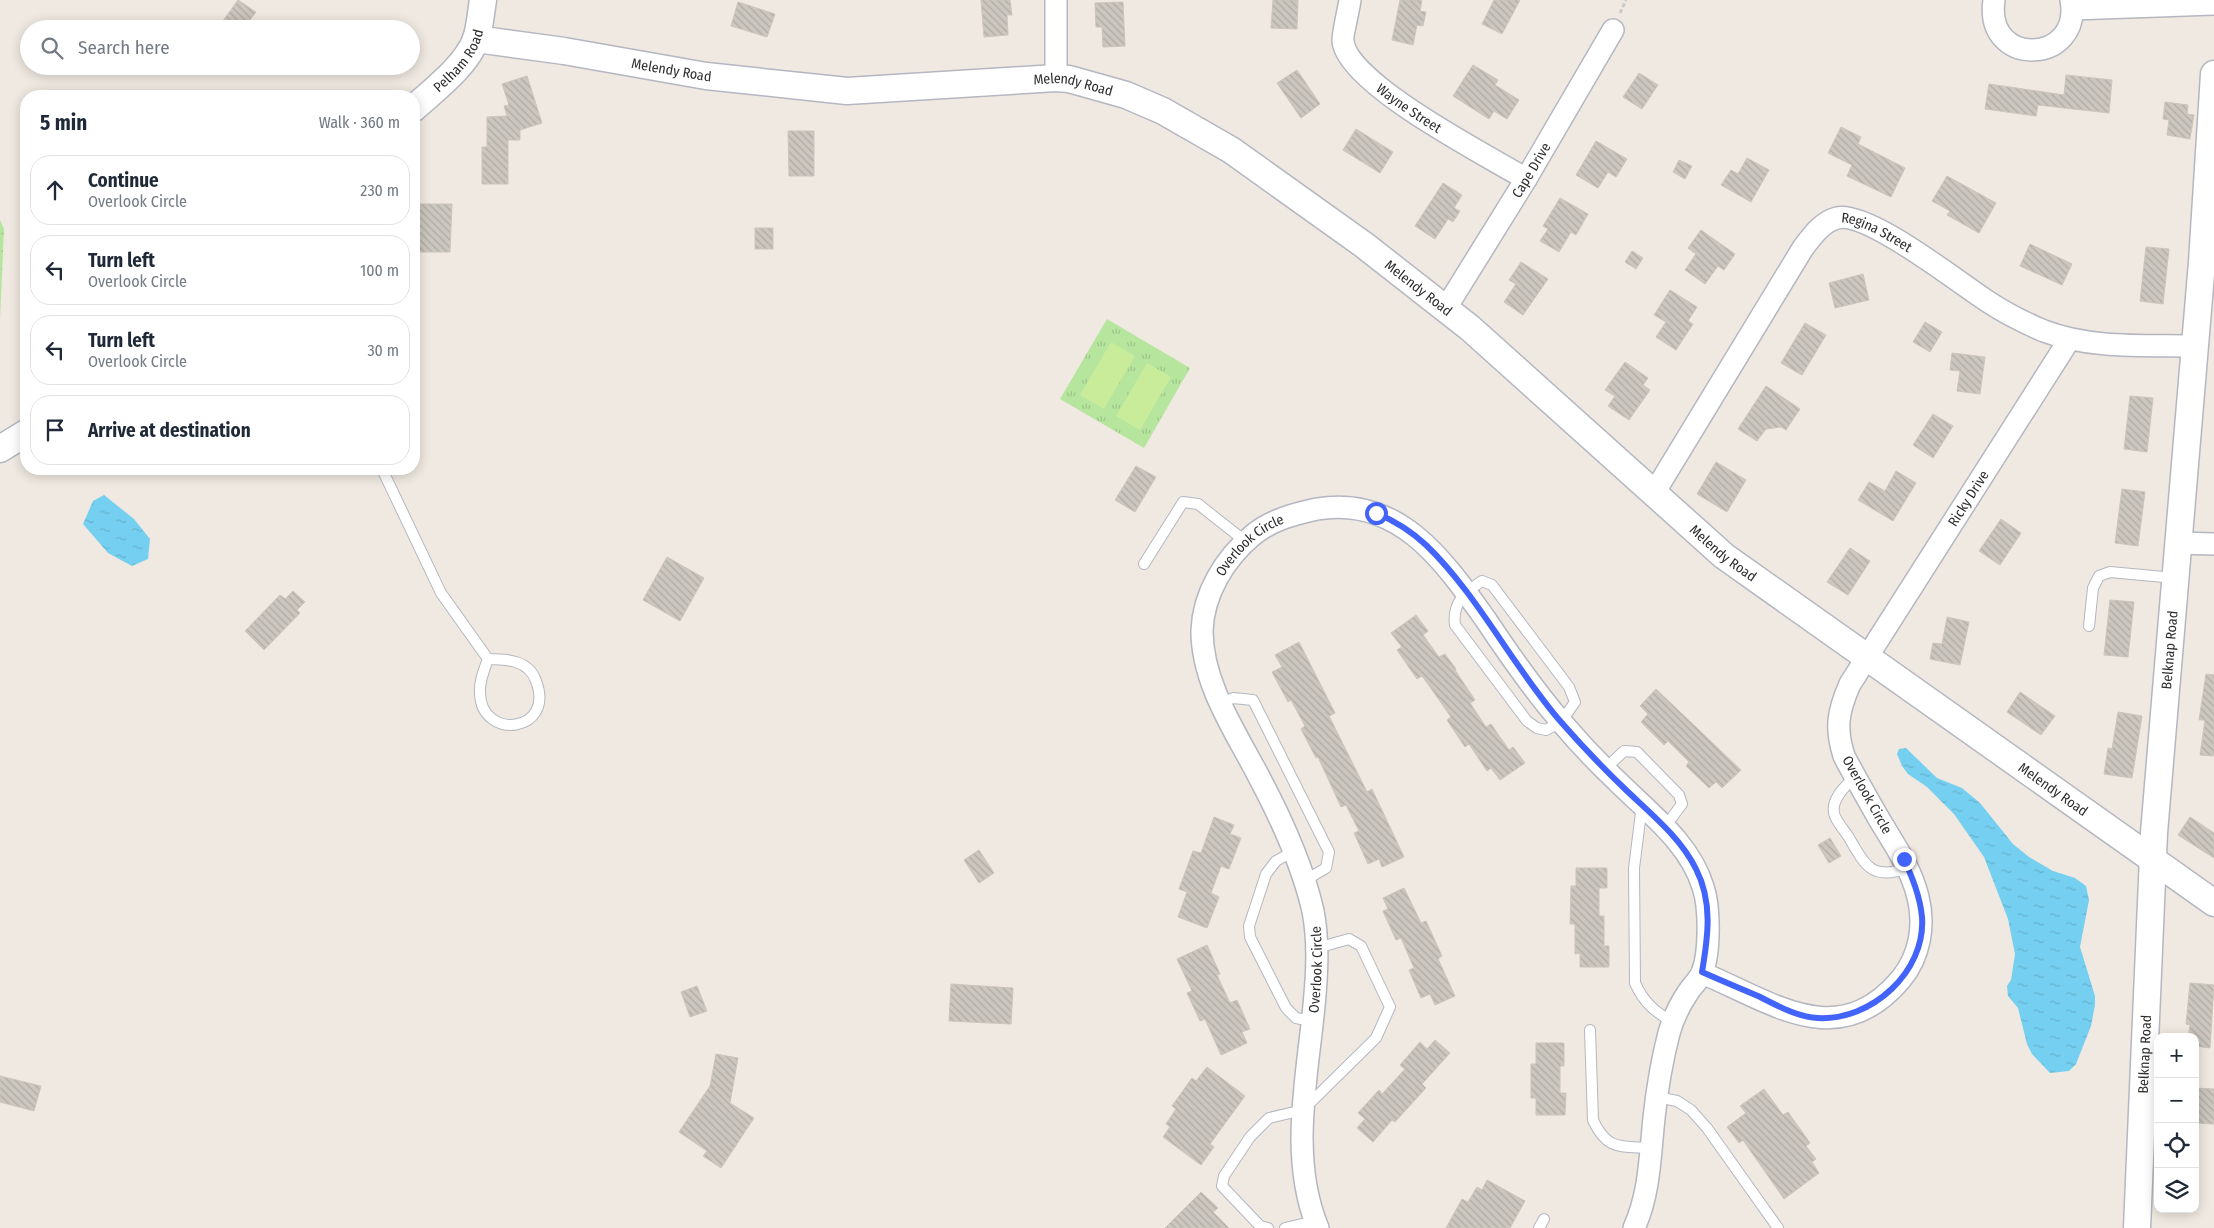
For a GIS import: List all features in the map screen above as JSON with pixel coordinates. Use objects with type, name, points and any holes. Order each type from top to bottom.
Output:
[{"type":"street","name":"Pelham Road","points":[[420,103],[446,79],[464,58],[476,39],[483,0]]},
{"type":"street","points":[[1056,0],[1056,78]]},
{"type":"street","name":"Wayne Street","points":[[1350,0],[1342,41],[1350,59],[1362,74],[1376,87],[1409,110],[1526,179]]},
{"type":"street","points":[[1994,0],[1992,13],[1999,32],[2014,46],[2027,51],[2041,50],[2054,45],[2064,35],[2071,23],[2072,5],[2214,4]]},
{"type":"street","name":"Cape Drive","points":[[1446,308],[1526,179],[1613,30]]},
{"type":"street","name":"Melendy Road","points":[[476,39],[564,51],[706,76],[847,91],[1056,78],[1069,79],[1126,95],[1163,110],[1231,150],[1364,245],[1446,308],[1724,556],[2214,903]]},
{"type":"street","name":"Belknap Road","points":[[2137,1228],[2153,860],[2194,346],[2208,263],[2214,74]]},
{"type":"street","name":"Regina Street","points":[[1654,493],[1803,248],[1821,228],[1837,218],[1847,218],[1875,228],[1989,303],[2044,331],[2070,340],[2098,343],[2194,346]]},
{"type":"street","name":"Ricky Drive","points":[[1868,657],[2070,340]]},
{"type":"street","points":[[0,449],[20,436]]},
{"type":"street","name":"Overlook Circle","points":[[1316,1224],[1303,1172],[1303,1110],[1317,948],[1314,921],[1304,881],[1287,831],[1213,687],[1203,649],[1202,629],[1205,610],[1220,573],[1245,541],[1261,529],[1297,513],[1336,506],[1356,508],[1388,518],[1411,532],[1440,560],[1523,674],[1561,722],[1664,828],[1690,860],[1703,886],[1708,906],[1708,927],[1702,972],[1685,996],[1673,1022],[1657,1097],[1644,1198],[1634,1228]]},
{"type":"street","points":[[2178,543],[2214,544]]},
{"type":"street","name":"Overlook Circle","points":[[1702,972],[1796,1014],[1817,1018],[1837,1018],[1857,1013],[1875,1004],[1904,975],[1921,938],[1922,917],[1918,897],[1908,868],[1855,777],[1844,756],[1838,738],[1841,703],[1850,684],[1868,657]]},
{"type":"lane","points":[[385,475],[441,593],[488,660],[480,693],[485,711],[495,721],[507,726],[516,726],[526,722],[538,708],[540,698],[534,674],[510,659],[488,660]]},
{"type":"lane","points":[[1144,564],[1183,502],[1198,504],[1245,541]]},
{"type":"lane","points":[[2089,626],[2093,588],[2099,576],[2104,573],[2176,578]]},
{"type":"lane","points":[[1465,592],[1482,582],[1492,585],[1569,686],[1575,702],[1561,722]]},
{"type":"lane","points":[[1221,703],[1233,698],[1252,700],[1329,852],[1326,868],[1304,881]]},
{"type":"lane","points":[[1605,769],[1624,751],[1637,752],[1679,795],[1682,804],[1664,828]]},
{"type":"lane","points":[[1855,777],[1845,786],[1836,799],[1834,813],[1864,864],[1876,871],[1892,874],[1908,868]]},
{"type":"lane","points":[[1642,805],[1634,868],[1635,983],[1642,998],[1654,1011],[1673,1022]]},
{"type":"lane","points":[[1294,851],[1276,861],[1266,874],[1248,926],[1250,937],[1286,1008],[1296,1018],[1312,1021]]},
{"type":"lane","points":[[1268,1228],[1260,1226],[1222,1186],[1224,1176],[1250,1137],[1269,1118],[1303,1110],[1376,1038],[1390,1007],[1361,946],[1348,939],[1317,948]]},
{"type":"lane","points":[[1590,1030],[1593,1120],[1599,1134],[1613,1146],[1651,1148]]},
{"type":"lane","points":[[1657,1097],[1677,1101],[1691,1110],[1707,1128],[1778,1228]]},
{"type":"lane","points":[[1285,1228],[1316,1224]]},
{"type":"green space","points":[[0,220],[4,229],[0,320]]},
{"type":"green space","points":[[1107,319],[1190,368],[1144,448],[1060,399]]},
{"type":"green space","points":[[1111,342],[1135,356],[1104,409],[1080,395]]},
{"type":"green space","points":[[1147,363],[1171,377],[1140,430],[1116,416]]},
{"type":"water","points":[[104,495],[134,519],[150,539],[148,559],[132,566],[108,553],[83,524],[93,501]]},
{"type":"water","points":[[1906,748],[1937,778],[1962,788],[1980,803],[2013,844],[2029,857],[2053,871],[2075,878],[2086,886],[2089,900],[2080,947],[2095,996],[2095,1005],[2091,1026],[2076,1064],[2069,1071],[2050,1073],[2032,1054],[2027,1044],[2018,1008],[2008,996],[2007,986],[2011,980],[2015,954],[2008,919],[1984,857],[1954,814],[1927,787],[1908,774],[1902,766],[1897,754],[1899,749]]},
{"type":"building","points":[[238,0],[256,12],[250,20],[224,20]]},
{"type":"building","points":[[981,0],[1010,0],[1012,15],[1007,15],[1008,35],[984,37]]},
{"type":"building","points":[[1273,0],[1298,0],[1297,29],[1271,28]]},
{"type":"building","points":[[1400,0],[1422,0],[1420,11],[1426,12],[1423,26],[1417,25],[1413,45],[1392,40]]},
{"type":"building","points":[[1494,0],[1520,0],[1502,34],[1482,24]]},
{"type":"building","points":[[738,2],[775,14],[767,37],[731,26]]},
{"type":"building","points":[[1123,2],[1125,46],[1103,47],[1102,27],[1096,27],[1095,3]]},
{"type":"building","points":[[1473,65],[1498,80],[1495,85],[1519,100],[1507,119],[1494,111],[1489,119],[1453,96]]},
{"type":"building","points":[[1297,70],[1320,104],[1301,118],[1277,83]]},
{"type":"building","points":[[1639,73],[1658,85],[1642,109],[1623,97]]},
{"type":"building","points":[[2066,75],[2112,80],[2109,113],[2038,105],[2036,116],[1985,109],[1989,84],[2064,95]]},
{"type":"building","points":[[527,76],[542,123],[520,130],[520,140],[508,140],[508,184],[482,184],[482,147],[487,147],[487,117],[507,116],[504,106],[509,105],[502,84]]},
{"type":"building","points":[[2165,102],[2188,105],[2187,114],[2194,115],[2190,139],[2167,135],[2169,120],[2163,119]]},
{"type":"building","points":[[1841,127],[1861,137],[1858,144],[1905,168],[1891,197],[1847,176],[1852,165],[1828,153]]},
{"type":"building","points":[[1356,129],[1393,152],[1380,173],[1343,150]]},
{"type":"building","points":[[788,131],[814,131],[814,176],[789,176]]},
{"type":"building","points":[[1596,141],[1627,159],[1616,177],[1608,172],[1598,188],[1576,175]]},
{"type":"building","points":[[1747,158],[1769,170],[1751,202],[1721,185],[1731,170],[1738,174]]},
{"type":"building","points":[[1679,160],[1692,166],[1685,179],[1673,172]]},
{"type":"building","points":[[1947,176],[1996,203],[1979,233],[1947,215],[1950,211],[1932,201]]},
{"type":"building","points":[[1443,183],[1462,195],[1454,208],[1460,211],[1453,222],[1448,219],[1435,239],[1415,226]]},
{"type":"building","points":[[1560,198],[1588,214],[1576,235],[1571,232],[1559,252],[1540,241],[1548,229],[1543,226]]},
{"type":"building","points":[[420,204],[452,204],[450,252],[420,252]]},
{"type":"building","points":[[755,228],[773,228],[773,249],[755,249]]},
{"type":"building","points":[[1701,230],[1735,254],[1724,270],[1718,266],[1705,284],[1685,270],[1696,254],[1688,248]]},
{"type":"building","points":[[2030,244],[2072,264],[2062,285],[2020,266]]},
{"type":"building","points":[[2146,247],[2169,249],[2163,304],[2140,301]]},
{"type":"building","points":[[1632,251],[1643,258],[1636,269],[1625,262]]},
{"type":"building","points":[[1521,262],[1548,279],[1523,315],[1504,302],[1516,284],[1509,280]]},
{"type":"building","points":[[1863,274],[1869,300],[1835,308],[1829,283]]},
{"type":"building","points":[[1670,290],[1697,307],[1688,321],[1693,324],[1676,350],[1656,337],[1666,322],[1654,315]]},
{"type":"building","points":[[1925,322],[1942,332],[1930,352],[1913,342]]},
{"type":"building","points":[[1805,323],[1826,335],[1802,375],[1781,363]]},
{"type":"building","points":[[1952,353],[1985,357],[1980,394],[1957,391],[1960,371],[1950,370]]},
{"type":"building","points":[[1625,362],[1648,378],[1643,385],[1650,390],[1629,420],[1608,406],[1615,396],[1605,390]]},
{"type":"building","points":[[1766,386],[1800,409],[1786,430],[1781,427],[1766,429],[1757,441],[1738,429]]},
{"type":"building","points":[[2130,396],[2153,398],[2147,452],[2124,449]]},
{"type":"building","points":[[1933,414],[1953,426],[1933,458],[1913,445]]},
{"type":"building","points":[[1716,462],[1746,480],[1727,512],[1697,494]]},
{"type":"building","points":[[1136,466],[1156,477],[1135,512],[1115,500]]},
{"type":"building","points":[[1896,471],[1916,483],[1893,521],[1858,500],[1869,482],[1885,491]]},
{"type":"building","points":[[2122,489],[2145,492],[2138,546],[2115,543]]},
{"type":"building","points":[[2001,519],[2021,533],[2000,565],[1979,551]]},
{"type":"building","points":[[1850,548],[1870,561],[1848,595],[1827,582]]},
{"type":"building","points":[[667,557],[704,578],[680,621],[643,600]]},
{"type":"building","points":[[293,591],[305,602],[297,610],[300,613],[264,650],[245,631],[280,595],[285,599]]},
{"type":"building","points":[[2110,600],[2134,602],[2128,657],[2104,655]]},
{"type":"building","points":[[1416,615],[1428,631],[1423,635],[1439,657],[1445,654],[1456,669],[1475,700],[1470,703],[1486,727],[1491,724],[1509,750],[1513,747],[1525,763],[1500,780],[1491,768],[1487,771],[1469,744],[1465,747],[1447,720],[1451,717],[1430,687],[1422,676],[1417,679],[1397,650],[1402,647],[1391,633]]},
{"type":"building","points":[[1947,617],[1969,622],[1960,665],[1930,659],[1933,643],[1942,644]]},
{"type":"building","points":[[1299,642],[1335,713],[1329,716],[1367,792],[1372,789],[1404,857],[1382,867],[1379,859],[1368,864],[1354,833],[1359,831],[1346,805],[1341,807],[1318,757],[1316,758],[1301,729],[1305,726],[1291,700],[1288,702],[1272,672],[1282,667],[1275,655]]},
{"type":"building","points":[[2206,674],[2214,675],[2214,756],[2200,755],[2205,720],[2199,720]]},
{"type":"building","points":[[1656,689],[1741,770],[1722,788],[1716,782],[1709,788],[1686,766],[1689,762],[1668,741],[1664,745],[1641,722],[1648,714],[1640,706]]},
{"type":"building","points":[[2020,692],[2055,716],[2041,735],[2007,712]]},
{"type":"building","points":[[2118,712],[2142,716],[2132,778],[2104,774],[2108,748],[2112,749]]},
{"type":"building","points":[[1214,817],[1234,825],[1230,834],[1241,838],[1229,869],[1221,866],[1211,893],[1219,897],[1207,928],[1178,917],[1187,892],[1179,889],[1193,851],[1201,853]]},
{"type":"building","points":[[2190,817],[2214,833],[2214,858],[2178,835]]},
{"type":"building","points":[[1830,838],[1841,856],[1829,863],[1818,845]]},
{"type":"building","points":[[979,850],[994,873],[979,883],[964,860]]},
{"type":"building","points":[[1576,868],[1607,868],[1607,888],[1599,888],[1599,916],[1604,916],[1604,946],[1609,946],[1609,967],[1580,967],[1580,953],[1575,954],[1575,924],[1570,924],[1571,886],[1576,886]]},
{"type":"building","points":[[1404,888],[1421,923],[1426,921],[1442,956],[1438,959],[1455,996],[1435,1005],[1430,994],[1421,998],[1409,970],[1414,968],[1401,938],[1396,940],[1383,911],[1388,909],[1383,898]]},
{"type":"building","points":[[1207,945],[1220,974],[1217,975],[1230,1003],[1237,1000],[1250,1029],[1242,1032],[1247,1043],[1221,1055],[1205,1019],[1200,1021],[1187,993],[1192,991],[1177,959]]},
{"type":"building","points":[[2190,983],[2214,985],[2210,1048],[2199,1047],[2199,1033],[2189,1033],[2190,1025],[2186,1024]]},
{"type":"building","points":[[951,984],[1013,988],[1011,1024],[949,1021]]},
{"type":"building","points":[[697,986],[707,1011],[690,1017],[681,992]]},
{"type":"building","points":[[1435,1040],[1450,1053],[1422,1084],[1426,1088],[1395,1122],[1392,1120],[1373,1142],[1357,1128],[1365,1119],[1358,1113],[1379,1090],[1382,1094],[1405,1069],[1400,1065],[1420,1042],[1427,1049]]},
{"type":"building","points":[[1536,1043],[1564,1043],[1564,1066],[1560,1066],[1560,1093],[1566,1093],[1565,1115],[1536,1115],[1536,1098],[1531,1098],[1531,1064],[1536,1064]]},
{"type":"building","points":[[716,1054],[738,1058],[730,1103],[754,1118],[721,1168],[703,1156],[707,1151],[679,1132],[710,1086]]},
{"type":"building","points":[[1207,1067],[1245,1096],[1210,1144],[1214,1147],[1201,1165],[1163,1137],[1170,1127],[1166,1124],[1176,1109],[1172,1106],[1192,1078],[1196,1081]]},
{"type":"building","points":[[0,1076],[41,1086],[34,1111],[0,1102]]},
{"type":"building","points":[[2199,1088],[2214,1089],[2214,1124],[2199,1123]]},
{"type":"building","points":[[1764,1089],[1783,1115],[1788,1112],[1810,1143],[1806,1146],[1816,1159],[1812,1162],[1819,1173],[1784,1199],[1743,1140],[1739,1143],[1727,1127],[1746,1113],[1740,1106]]},
{"type":"building","points":[[1487,1180],[1525,1201],[1510,1228],[1446,1228],[1462,1199],[1468,1202],[1477,1187],[1482,1190]]},
{"type":"building","points":[[1201,1192],[1218,1208],[1213,1212],[1229,1228],[1165,1228]]},
{"type":"route","points":[[1376,513],[1394,521],[1411,532],[1440,560],[1523,674],[1561,722],[1616,781],[1659,822],[1685,852],[1696,868],[1708,906],[1708,927],[1702,972],[1796,1014],[1817,1018],[1837,1018],[1857,1013],[1875,1004],[1904,975],[1921,938],[1922,917],[1918,897],[1904,859]]}]
